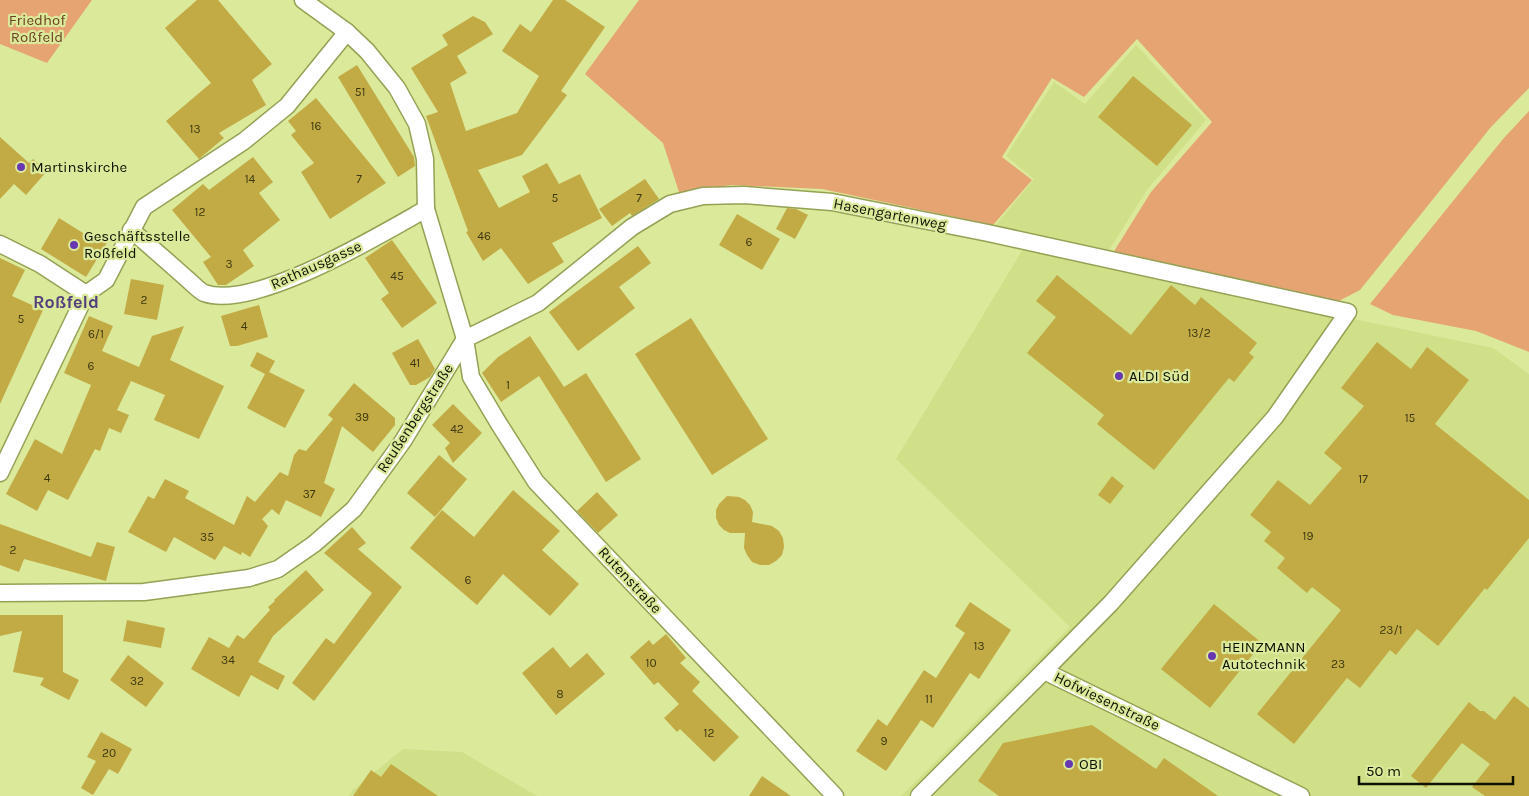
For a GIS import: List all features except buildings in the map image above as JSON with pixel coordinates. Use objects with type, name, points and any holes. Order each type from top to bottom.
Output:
[{"type":"street","points":[[303,0],[347,32],[367,51],[397,88],[416,124],[425,159],[426,209],[465,339]]},
{"type":"street","points":[[2,465],[86,294],[106,280],[144,207],[244,141],[287,106],[347,32]]},
{"type":"street","name":"Hasengartenweg","points":[[465,339],[538,303],[632,227],[655,213],[670,204],[703,196],[744,195],[832,202],[988,233],[1348,312],[1275,417],[1111,603],[1044,671]]},
{"type":"street","name":"Rathausgasse","points":[[131,230],[203,293],[229,296],[277,285],[320,266],[426,209]]},
{"type":"street","points":[[0,244],[40,264],[86,294]]},
{"type":"street","name":"Reußenbergstraße","points":[[0,593],[144,592],[249,578],[278,569],[314,544],[354,509],[403,441],[465,339]]},
{"type":"street","name":"Rutenstraße","points":[[465,339],[471,377],[498,424],[536,482],[835,796]]},
{"type":"street","name":"Hofwiesenstraße","points":[[919,796],[1044,671],[1301,796]]},
{"type":"shaded area","points":[[1136,45],[1206,120],[1147,190],[1099,266],[1493,348],[1529,374],[1529,796],[901,796],[1070,627],[896,459],[1032,234],[996,225],[1034,179],[1006,156],[1054,82],[1085,104]]},
{"type":"shaded area","points":[[403,749],[462,752],[537,796],[349,796],[353,790]]},
{"type":"green space","name":"Friedhof Roßfeld","points":[[0,0],[92,0],[47,63],[0,44]]},
{"type":"green space","points":[[639,0],[1529,0],[1529,88],[1491,127],[1360,290],[1339,301],[1113,253],[1151,192],[1212,122],[1137,39],[1084,97],[1052,78],[1002,157],[1032,180],[993,225],[822,189],[731,185],[694,190],[680,195],[663,143],[585,74]]},
{"type":"green space","points":[[1529,111],[1529,352],[1476,331],[1393,315],[1370,304],[1503,139]]},
{"type":"place","name":"Martinskirche","points":[[21,167]]},
{"type":"place","name":"Geschäftsstelle Roßfeld","points":[[74,245]]},
{"type":"place","name":"ALDI Süd","points":[[1119,376]]},
{"type":"place","name":"HEINZMANN Autotechnik","points":[[1212,656]]},
{"type":"place","name":"OBI","points":[[1069,764]]},
{"type":"district","name":"Roßfeld","points":[[66,302]]}]
